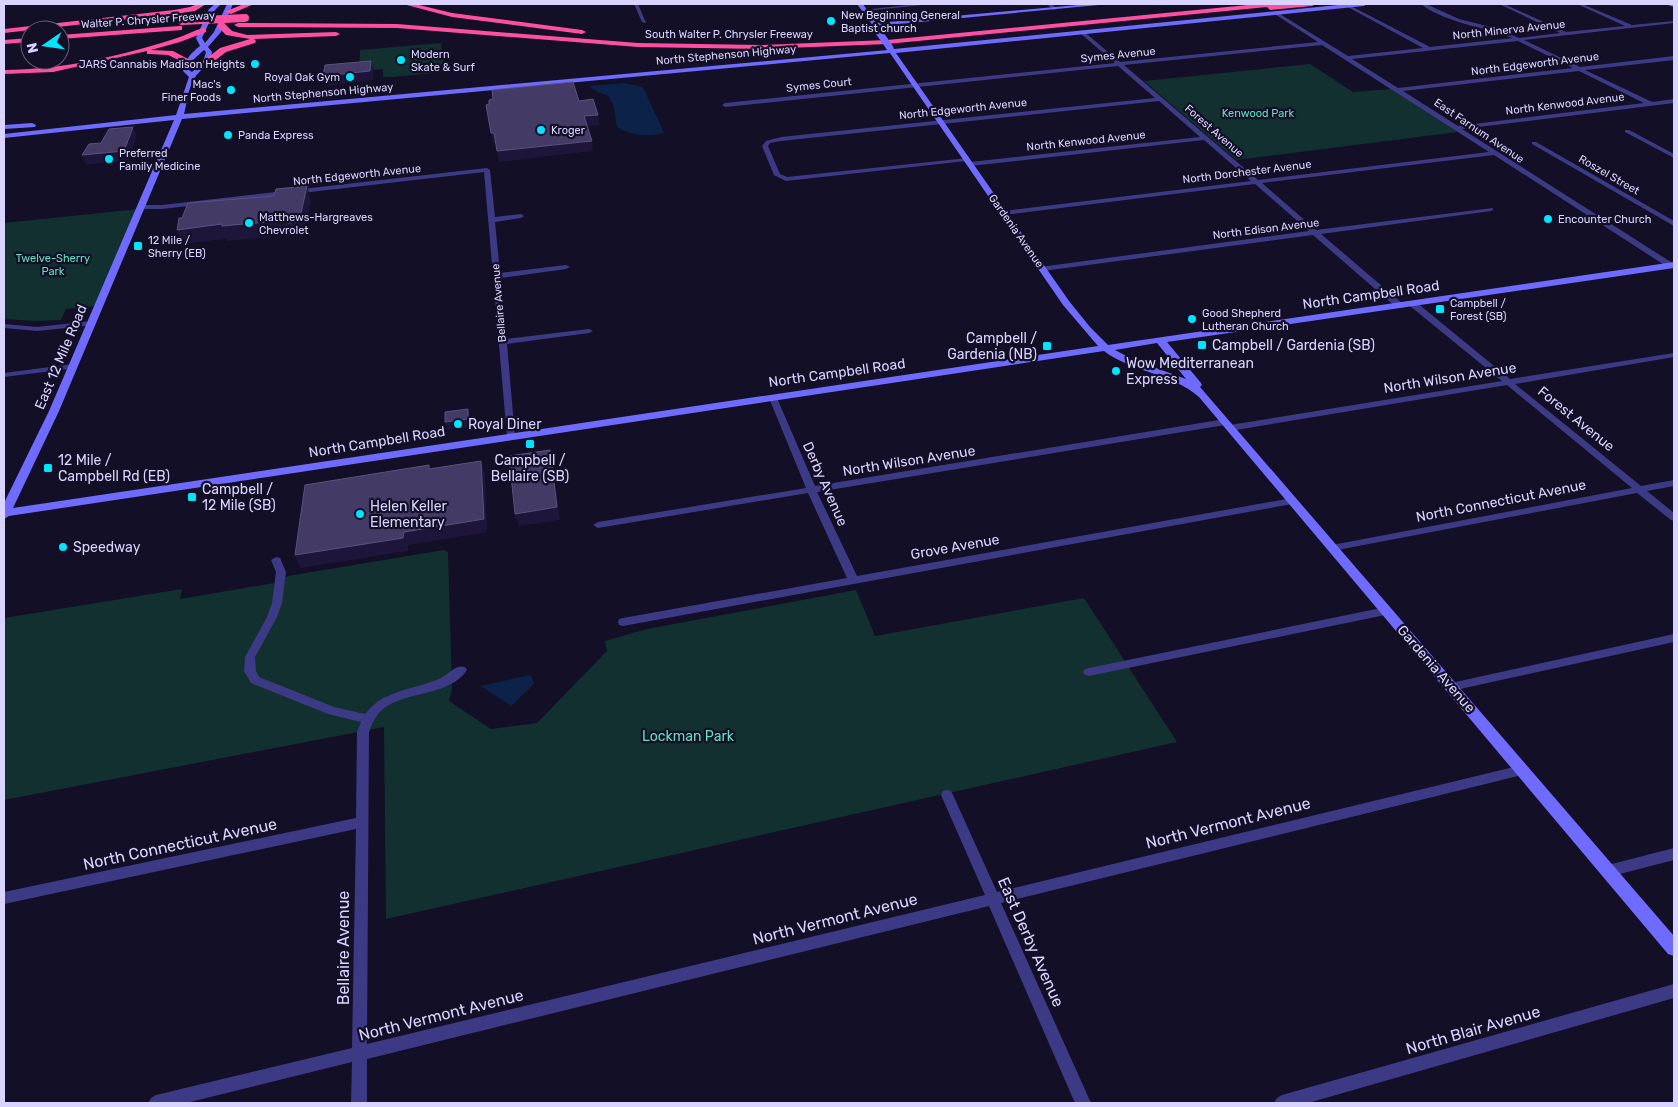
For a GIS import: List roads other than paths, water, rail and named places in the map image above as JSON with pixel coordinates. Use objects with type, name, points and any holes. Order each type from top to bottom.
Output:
[{"type":"highway","points":[[4,31],[174,12],[192,9],[202,4]]},
{"type":"highway","points":[[229,8],[250,4]]},
{"type":"highway","points":[[406,4],[452,15],[582,32]]},
{"type":"highway","points":[[650,36],[772,38],[906,31],[1194,4]]},
{"type":"highway","name":"South Walter P. Chrysler Freeway","points":[[238,26],[397,26],[572,40],[728,48],[848,44],[1278,4]]},
{"type":"highway","points":[[1228,8],[1265,8],[1312,4]]},
{"type":"highway","points":[[174,12],[193,13],[208,20]]},
{"type":"highway","name":"Walter P. Chrysler Freeway","points":[[70,36],[245,18],[302,17]]},
{"type":"highway","points":[[356,17],[434,20],[612,34]]},
{"type":"highway","name":"Walter P. Chrysler Freeway","points":[[70,30],[181,25],[238,26]]},
{"type":"highway","points":[[221,25],[230,33],[242,36],[426,32],[572,40]]},
{"type":"highway","points":[[4,72],[41,71],[114,56],[181,40],[202,30]]},
{"type":"highway","points":[[5,40],[20,36]]},
{"type":"highway","points":[[205,64],[223,50],[235,45],[288,36]]},
{"type":"highway","points":[[5,40],[20,40]]},
{"type":"highway","points":[[114,56],[142,52],[164,52],[176,55],[187,62]]},
{"type":"main road","points":[[218,4],[212,9],[199,38],[204,46],[208,50],[210,54],[201,70],[192,76],[186,71],[187,62],[193,54],[204,46],[216,36],[229,8]]},
{"type":"main road","points":[[875,26],[1106,4]]},
{"type":"main road","name":"North Stephenson Highway","points":[[4,136],[158,121],[179,117],[1364,4]]},
{"type":"main road","points":[[1670,4],[1674,6]]},
{"type":"main road","name":"Gardenia Avenue","points":[[862,7],[1076,317],[1105,348],[1130,362],[1177,377],[1198,390],[1674,948]]},
{"type":"main road","name":"East 12 Mile Road","points":[[4,514],[73,366],[179,117],[192,76]]},
{"type":"main road","name":"North Stephenson Highway","points":[[4,127],[161,115],[179,117]]},
{"type":"main road","name":"North Campbell Road","points":[[4,514],[1105,348],[1673,266]]},
{"type":"main road","name":"Gardenia Avenue","points":[[1160,340],[1196,382],[1198,390]]},
{"type":"street","points":[[636,4],[644,22]]},
{"type":"street","points":[[862,7],[930,4]]},
{"type":"street","points":[[1049,4],[1055,9]]},
{"type":"street","points":[[1423,4],[1456,20],[1493,29],[1519,39],[1652,104]]},
{"type":"street","points":[[1501,4],[1567,34]]},
{"type":"street","points":[[1579,4],[1632,27]]},
{"type":"street","points":[[1348,5],[1429,49]]},
{"type":"street","name":"East Farnum Avenue","points":[[1275,12],[1458,128],[1493,153],[1673,266]]},
{"type":"street","name":"North Minerva Avenue","points":[[1346,58],[1674,22]]},
{"type":"street","name":"Forest Avenue","points":[[1082,32],[1400,306]]},
{"type":"street","name":"Symes Avenue","points":[[916,85],[1323,43]]},
{"type":"street","name":"North Edgeworth Avenue","points":[[1398,90],[1674,58]]},
{"type":"street","name":"Symes Court","points":[[725,105],[916,85]]},
{"type":"street","name":"North Edgeworth Avenue","points":[[786,180],[777,174],[765,146],[768,142],[1160,99]]},
{"type":"street","name":"North Kenwood Avenue","points":[[1458,128],[1674,101]]},
{"type":"street","points":[[1627,131],[1674,156]]},
{"type":"street","name":"North Kenwood Avenue","points":[[786,180],[1205,138]]},
{"type":"street","name":"Roszel Street","points":[[1534,143],[1674,224]]},
{"type":"street","name":"North Dorchester Avenue","points":[[1004,213],[1493,153]]},
{"type":"street","name":"North Edgeworth Avenue","points":[[140,207],[162,207],[487,170]]},
{"type":"street","name":"Bellaire Avenue","points":[[487,170],[511,437]]},
{"type":"street","name":"North Edison Avenue","points":[[1043,269],[1491,209]]},
{"type":"street","points":[[491,220],[522,216]]},
{"type":"street","points":[[496,276],[566,267]]},
{"type":"street","name":"Forest Avenue","points":[[1413,304],[1674,518]]},
{"type":"street","points":[[4,326],[37,329],[91,323]]},
{"type":"street","points":[[502,342],[589,331]]},
{"type":"street","name":"North Wilson Avenue","points":[[598,525],[1228,425],[1509,383],[1674,355]]},
{"type":"street","points":[[4,375],[73,366]]},
{"type":"street","name":"Derby Avenue","points":[[773,398],[812,491],[854,581]]},
{"type":"street","name":"North Connecticut Avenue","points":[[1332,548],[1674,483]]},
{"type":"street","name":"Grove Avenue","points":[[623,622],[1292,501]]},
{"type":"street","points":[[276,560],[282,572],[277,603],[272,617],[250,657],[250,671],[256,680],[264,684],[332,711],[368,719]]},
{"type":"street","points":[[1089,672],[1386,611]]},
{"type":"street","points":[[1451,687],[1674,638]]},
{"type":"street","points":[[362,822],[363,732],[368,719],[386,701],[399,695],[447,682],[461,670]]},
{"type":"street","name":"North Vermont Avenue","points":[[156,1103],[1522,770]]},
{"type":"street","name":"East Derby Avenue","points":[[946,795],[1082,1103]]},
{"type":"street","name":"Bellaire Avenue","points":[[359,1103],[362,822]]},
{"type":"street","name":"North Connecticut Avenue","points":[[4,898],[362,822]]},
{"type":"street","points":[[1608,870],[1674,854]]},
{"type":"street","name":"North Blair Avenue","points":[[1282,1103],[1674,991]]},
{"type":"water","points":[[624,83],[643,87],[664,133],[640,135],[617,127],[610,99],[590,86]]},
{"type":"water","points":[[531,675],[534,684],[511,706],[481,686]]},
{"type":"place","name":"New Beginning General Baptist church","points":[[831,21]]},
{"type":"place","name":"Modern Skate & Surf","points":[[401,60]]},
{"type":"place","name":"JARS Cannabis Madison Heights","points":[[255,64]]},
{"type":"place","name":"Royal Oak Gym","points":[[350,77]]},
{"type":"place","name":"Mac's Finer Foods","points":[[231,90]]},
{"type":"place","name":"Kroger","points":[[541,130]]},
{"type":"place","name":"Panda Express","points":[[228,135]]},
{"type":"place","name":"Preferred Family Medicine","points":[[109,159]]},
{"type":"place","name":"Encounter Church","points":[[1548,219]]},
{"type":"place","name":"Matthews-Hargreaves Chevrolet","points":[[249,223]]},
{"type":"place","name":"12 Mile / Sherry (EB)","points":[[138,246]]},
{"type":"place","name":"Campbell / Forest (SB)","points":[[1440,309]]},
{"type":"place","name":"Good Shepherd Lutheran Church","points":[[1192,319]]},
{"type":"place","name":"Campbell / Gardenia (SB)","points":[[1202,345]]},
{"type":"place","name":"Campbell / Gardenia (NB)","points":[[1047,346]]},
{"type":"place","name":"Wow Mediterranean Express","points":[[1116,371]]},
{"type":"place","name":"Royal Diner","points":[[458,424]]},
{"type":"place","name":"Campbell / Bellaire (SB)","points":[[530,444]]},
{"type":"place","name":"12 Mile / Campbell Rd (EB)","points":[[48,468]]},
{"type":"place","name":"Campbell / 12 Mile (SB)","points":[[192,497]]},
{"type":"place","name":"Helen Keller Elementary","points":[[360,514]]},
{"type":"place","name":"Speedway","points":[[63,547]]},
{"type":"park label","name":"Kenwood Park","points":[[1258,113]]},
{"type":"park label","name":"Twelve-Sherry Park","points":[[53,264]]},
{"type":"park label","name":"Lockman Park","points":[[688,736]]}]
